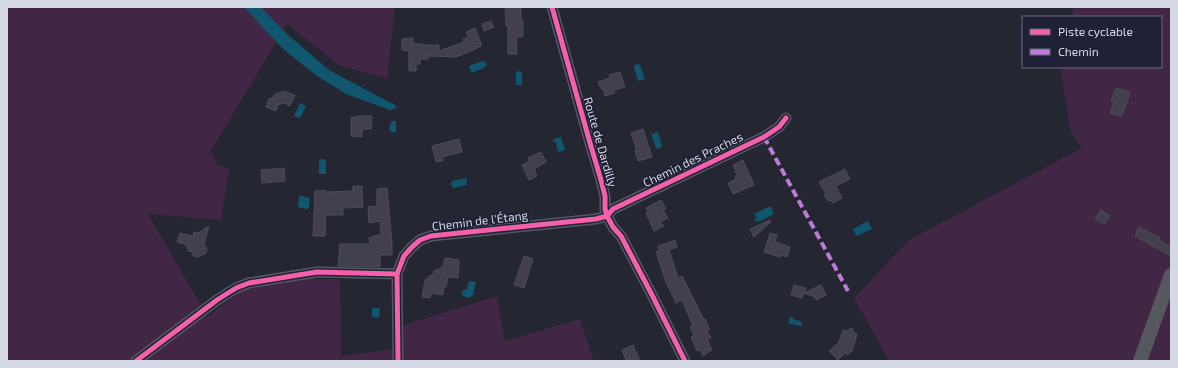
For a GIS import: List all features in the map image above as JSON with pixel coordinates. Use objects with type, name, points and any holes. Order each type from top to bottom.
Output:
[{"type":"street","name":"Route de Dardilly","points":[[552,7],[602,180],[607,216],[621,236],[685,361]]},
{"type":"street","name":"Chemin des Praches","points":[[607,216],[613,209],[764,137],[779,126],[786,118]]},
{"type":"street","name":"Chemin de l'Étang","points":[[397,274],[404,256],[412,247],[420,240],[431,236],[596,219],[607,216]]},
{"type":"street","points":[[136,361],[217,300],[236,288],[249,283],[317,272],[397,274],[398,361]]},
{"type":"street","points":[[1140,361],[1171,275]]},
{"type":"shaded area","points":[[7,7],[395,7],[387,79],[339,65],[287,24],[211,151],[218,165],[229,169],[221,220],[148,214],[208,317],[240,291],[303,279],[340,279],[341,356],[400,348],[404,325],[497,296],[505,341],[580,319],[594,361],[408,361],[408,359],[406,361],[7,361]]},
{"type":"shaded area","points":[[1074,7],[1171,7],[1171,361],[889,361],[854,298],[909,240],[1082,148],[1071,134],[1060,68],[1162,68],[1162,16],[1071,16]]},
{"type":"water","points":[[244,7],[261,7],[287,34],[329,70],[394,104],[397,108],[390,110],[346,94],[317,76],[284,50]]},
{"type":"water","points":[[485,61],[487,66],[471,73],[469,66]]},
{"type":"water","points":[[636,64],[640,65],[645,79],[638,81],[634,67]]},
{"type":"water","points":[[517,71],[522,72],[522,85],[516,85]]},
{"type":"water","points":[[300,103],[306,106],[300,118],[294,116]]},
{"type":"water","points":[[396,121],[396,131],[394,133],[390,131],[389,128],[391,122]]},
{"type":"water","points":[[658,132],[662,146],[659,149],[656,148],[651,134]]},
{"type":"water","points":[[561,137],[565,150],[558,152],[556,142],[554,142],[553,139]]},
{"type":"water","points":[[321,159],[326,161],[326,174],[319,174],[319,161]]},
{"type":"water","points":[[466,178],[467,185],[453,188],[451,185],[452,181]]},
{"type":"water","points":[[299,196],[310,198],[309,208],[298,207]]},
{"type":"water","points":[[770,206],[774,214],[755,222],[754,220],[757,218],[754,214]]},
{"type":"water","points":[[868,221],[872,229],[856,236],[853,229]]},
{"type":"water","points":[[469,281],[476,282],[473,295],[469,298],[462,296],[463,295],[461,293],[467,289]]},
{"type":"water","points":[[372,308],[380,308],[379,318],[372,317]]},
{"type":"water","points":[[790,317],[797,321],[800,320],[802,325],[800,326],[788,323]]},
{"type":"building","points":[[505,7],[521,7],[523,37],[516,37],[517,54],[508,54],[508,26],[506,26]]},
{"type":"building","points":[[491,21],[494,27],[484,31],[482,24]]},
{"type":"building","points":[[475,28],[482,46],[456,57],[428,56],[428,59],[420,59],[420,64],[416,64],[416,71],[409,71],[409,51],[402,50],[402,39],[413,38],[413,44],[439,45],[439,51],[464,42],[463,39],[468,37],[466,32]]},
{"type":"building","points":[[620,72],[625,87],[614,90],[615,93],[605,96],[603,88],[601,89],[598,82],[610,78],[609,75]]},
{"type":"building","points":[[1116,88],[1130,92],[1122,116],[1110,113],[1114,102],[1111,101]]},
{"type":"building","points":[[283,91],[295,95],[290,106],[284,103],[278,105],[276,111],[266,107],[269,99],[275,97],[274,95]]},
{"type":"building","points":[[372,116],[371,129],[362,129],[362,137],[351,136],[351,117]]},
{"type":"building","points":[[643,129],[652,157],[638,161],[635,151],[637,151],[631,133]]},
{"type":"building","points":[[459,139],[462,152],[442,157],[443,161],[436,162],[432,146]]},
{"type":"building","points":[[541,152],[546,162],[534,169],[537,176],[529,180],[522,165],[530,161],[528,158]]},
{"type":"building","points":[[743,160],[754,185],[733,194],[728,183],[736,179],[735,176],[737,175],[733,165]]},
{"type":"building","points":[[284,168],[285,181],[262,183],[261,170]]},
{"type":"building","points":[[845,169],[850,179],[836,186],[842,198],[833,203],[831,200],[828,201],[819,182]]},
{"type":"building","points":[[353,186],[362,186],[363,207],[343,208],[343,215],[326,215],[325,236],[313,236],[315,191],[353,191]]},
{"type":"building","points":[[387,188],[392,255],[380,255],[380,267],[338,266],[340,244],[370,244],[369,238],[381,234],[380,221],[369,223],[368,207],[377,206],[377,189]]},
{"type":"building","points":[[661,200],[666,209],[663,210],[668,218],[660,222],[664,226],[654,231],[646,213],[648,212],[646,208]]},
{"type":"building","points":[[1101,210],[1110,216],[1105,224],[1095,219]]},
{"type":"building","points":[[770,220],[771,222],[754,237],[750,229]]},
{"type":"building","points":[[209,226],[204,245],[207,249],[206,253],[198,257],[194,256],[192,252],[189,251],[185,244],[177,242],[180,233],[193,236],[194,232],[198,233]]},
{"type":"building","points":[[1139,227],[1160,238],[1159,240],[1171,247],[1171,256],[1135,236]]},
{"type":"building","points":[[770,233],[777,235],[775,242],[790,247],[787,257],[781,255],[780,257],[764,252]]},
{"type":"building","points":[[675,240],[677,247],[669,250],[678,278],[682,276],[709,329],[707,331],[711,338],[707,339],[712,350],[703,356],[700,350],[697,351],[691,337],[694,335],[690,327],[693,326],[682,300],[676,303],[666,282],[656,252],[659,251],[658,246]]},
{"type":"building","points":[[524,256],[533,259],[524,288],[514,285]]},
{"type":"building","points":[[445,258],[459,260],[458,278],[448,277],[443,295],[431,293],[430,298],[422,297],[425,280],[434,273],[435,270],[438,270],[443,266]]},
{"type":"building","points":[[794,285],[806,288],[802,298],[791,295]]},
{"type":"building","points":[[821,285],[826,295],[816,300],[815,297],[804,293]]},
{"type":"building","points":[[852,328],[854,333],[857,334],[852,351],[847,355],[845,353],[838,360],[829,351],[839,342],[843,330],[846,331]]},
{"type":"building","points":[[633,345],[640,361],[630,361],[629,359],[626,360],[622,350]]},
{"type":"marked path","points":[[764,137],[848,291]]},
{"type":"cycle path","points":[[552,7],[601,180],[605,196],[605,209],[607,216],[613,227],[621,236],[685,361]]},
{"type":"cycle path","points":[[398,361],[397,274],[404,256],[420,240],[431,236],[596,219],[607,216],[613,209],[764,137],[779,127],[786,118]]},
{"type":"cycle path","points":[[136,361],[217,300],[236,288],[249,283],[317,272],[397,274]]}]
